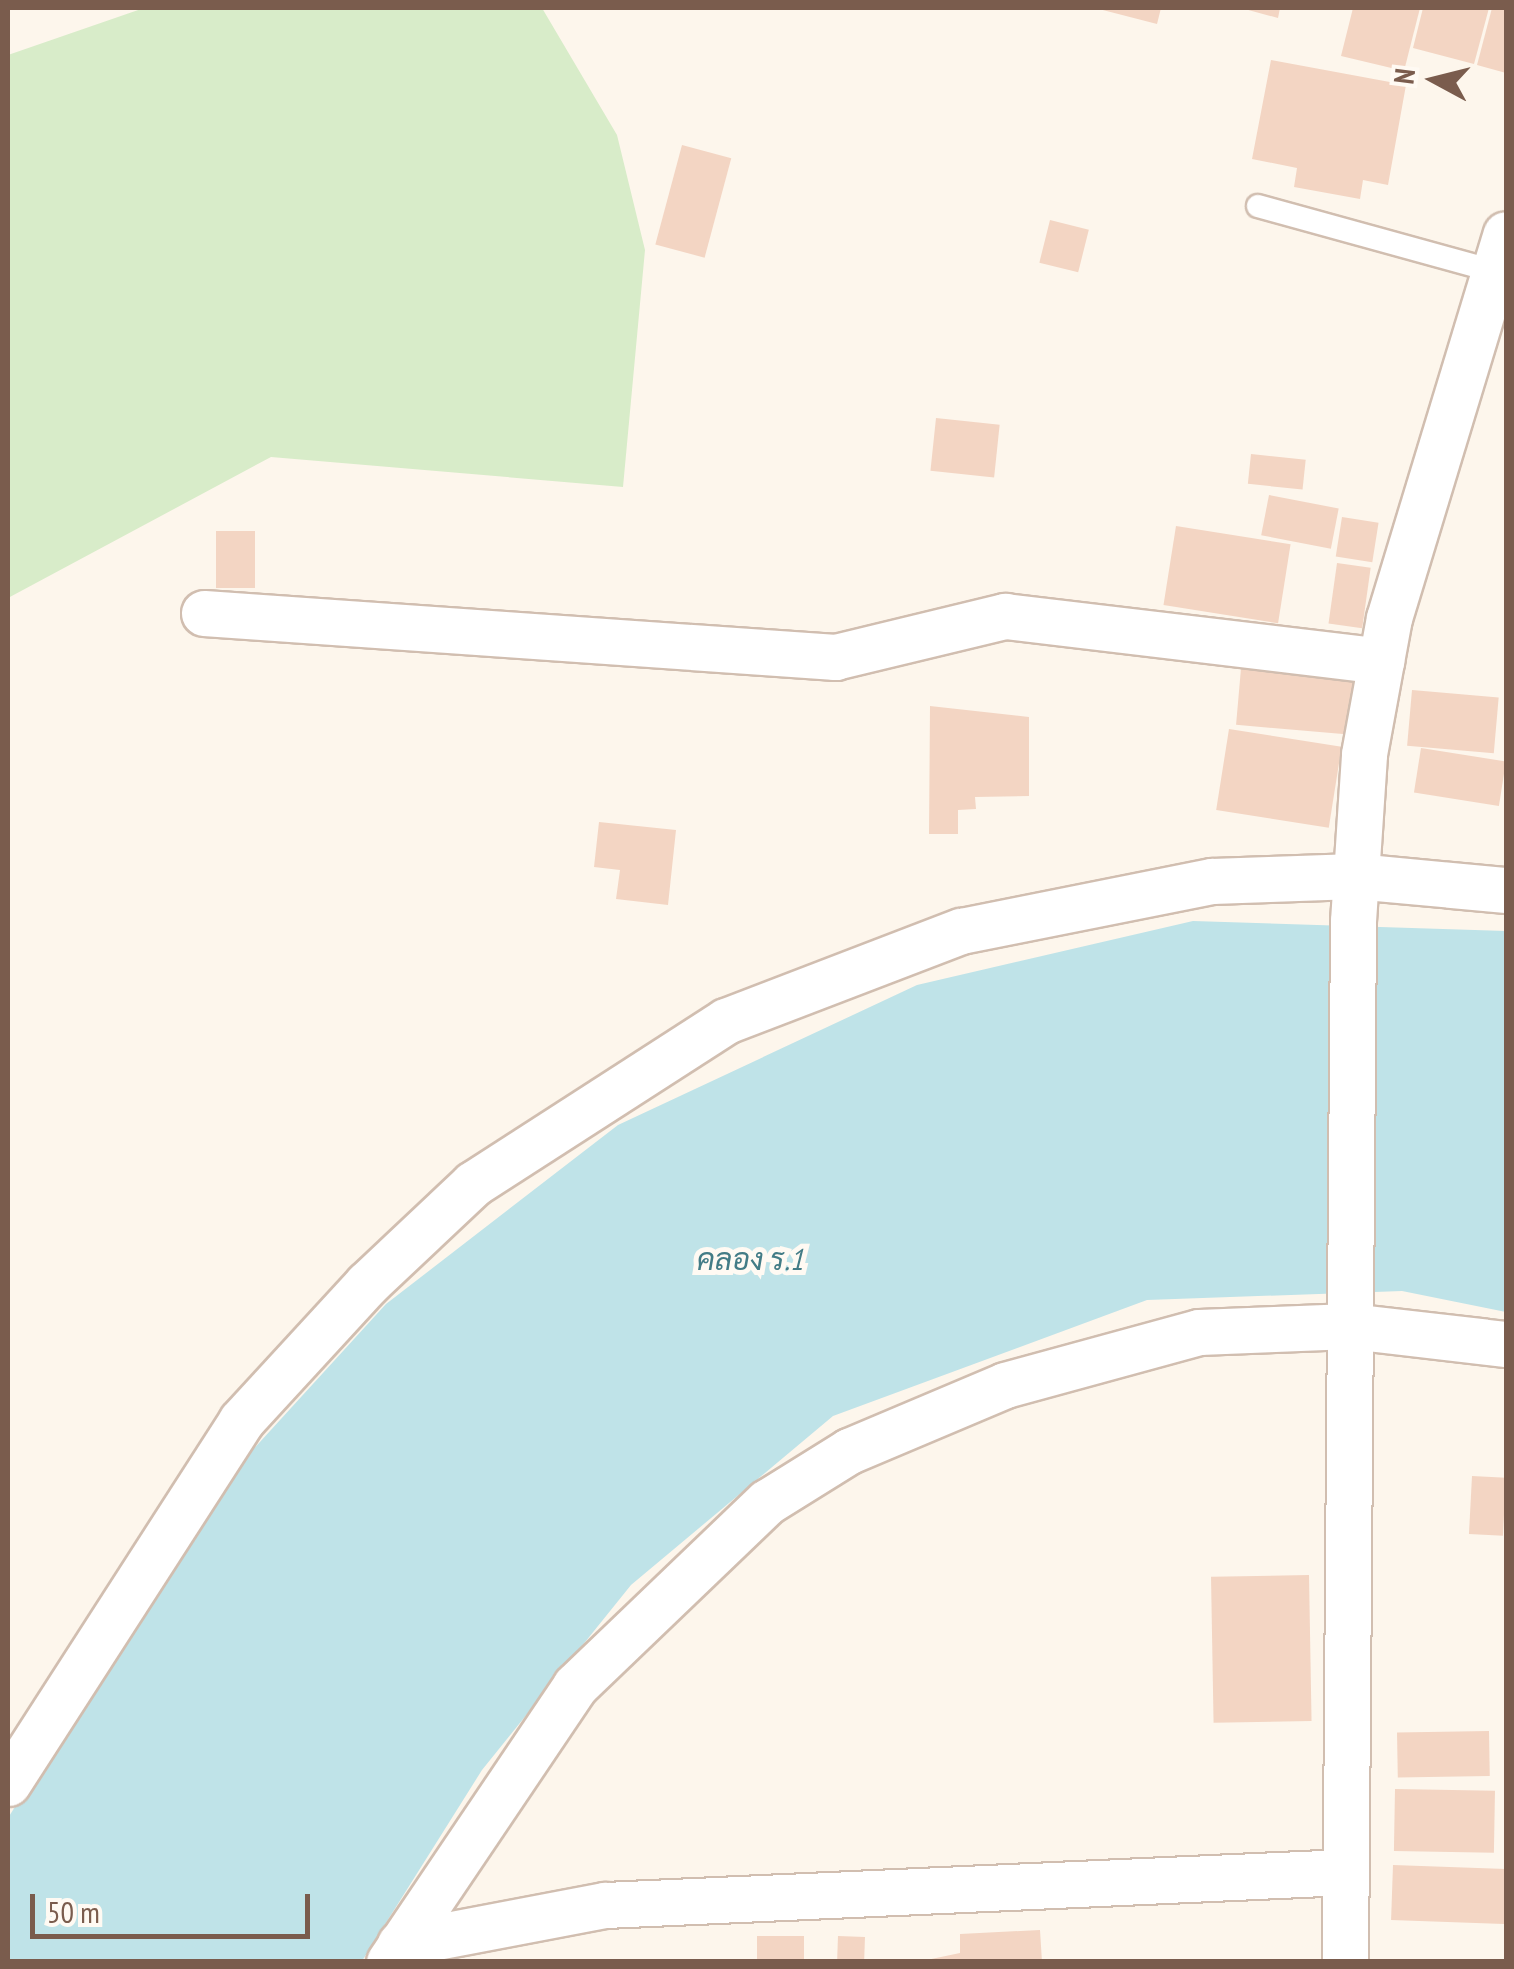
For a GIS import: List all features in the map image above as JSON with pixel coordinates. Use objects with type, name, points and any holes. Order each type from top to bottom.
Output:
[{"type":"street","points":[[1346,1962],[1354,876],[1381,661],[1503,260]]},
{"type":"street","points":[[204,613],[835,657],[1006,616],[1381,661]]},
{"type":"street","points":[[8,1783],[242,1421],[473,1184],[600,1097],[726,1021],[960,931],[1212,881],[1354,876],[1506,890]]},
{"type":"street","points":[[394,1953],[576,1686],[767,1502],[850,1451],[1096,1355],[1199,1332],[1350,1326],[1506,1344]]},
{"type":"street","points":[[394,1953],[605,1906],[1345,1872]]},
{"type":"lane","points":[[1258,206],[1503,260]]},
{"type":"green space","points":[[144,8],[542,8],[617,135],[645,250],[623,487],[271,457],[8,598],[8,55]]},
{"type":"water","name":"คลอง ร.1","points":[[1193,921],[1506,931],[1506,1312],[1402,1291],[1147,1300],[833,1416],[631,1585],[482,1770],[362,1961],[8,1961],[8,1818],[205,1502],[386,1304],[618,1125],[917,985]]},
{"type":"building","points":[[1095,8],[1161,8],[1157,24]]},
{"type":"building","points":[[1241,8],[1280,8],[1278,18]]},
{"type":"building","points":[[1353,8],[1420,8],[1404,71],[1341,56]]},
{"type":"building","points":[[1423,8],[1489,8],[1474,64],[1413,48]]},
{"type":"building","points":[[1492,8],[1506,8],[1506,73],[1477,65]]},
{"type":"building","points":[[1271,60],[1406,85],[1388,185],[1363,180],[1360,199],[1294,187],[1297,168],[1252,159]]},
{"type":"building","points":[[682,145],[731,158],[705,258],[655,244]]},
{"type":"building","points":[[1050,220],[1089,230],[1078,272],[1039,263]]},
{"type":"building","points":[[936,418],[1000,425],[994,477],[930,471]]},
{"type":"building","points":[[1251,454],[1306,460],[1303,490],[1248,484]]},
{"type":"building","points":[[1269,495],[1339,509],[1331,549],[1261,535]]},
{"type":"building","points":[[1342,517],[1379,523],[1372,562],[1336,557]]},
{"type":"building","points":[[1176,526],[1291,544],[1278,623],[1163,605]]},
{"type":"building","points":[[216,531],[255,531],[255,588],[216,588]]},
{"type":"building","points":[[1337,563],[1371,568],[1362,628],[1329,623]]},
{"type":"building","points":[[1242,657],[1355,667],[1349,735],[1236,725]]},
{"type":"building","points":[[1412,690],[1499,698],[1494,753],[1407,746]]},
{"type":"building","points":[[930,706],[1029,717],[1029,796],[975,797],[976,809],[958,810],[958,834],[929,834]]},
{"type":"building","points":[[1229,729],[1342,747],[1329,828],[1216,810]]},
{"type":"building","points":[[1421,748],[1506,761],[1499,806],[1414,792]]},
{"type":"building","points":[[599,822],[676,830],[668,905],[616,899],[620,870],[594,867]]},
{"type":"building","points":[[1472,1476],[1506,1478],[1503,1536],[1469,1534]]},
{"type":"building","points":[[1309,1575],[1312,1721],[1214,1723],[1211,1577]]},
{"type":"building","points":[[1489,1731],[1490,1776],[1398,1778],[1397,1733]]},
{"type":"building","points":[[1395,1789],[1495,1791],[1494,1853],[1394,1851]]},
{"type":"building","points":[[1393,1865],[1506,1869],[1504,1924],[1391,1920]]},
{"type":"building","points":[[1040,1930],[1042,1962],[917,1962],[960,1953],[960,1934]]},
{"type":"building","points":[[757,1936],[804,1936],[804,1962],[757,1962]]},
{"type":"building","points":[[838,1936],[865,1937],[864,1962],[837,1962]]}]
